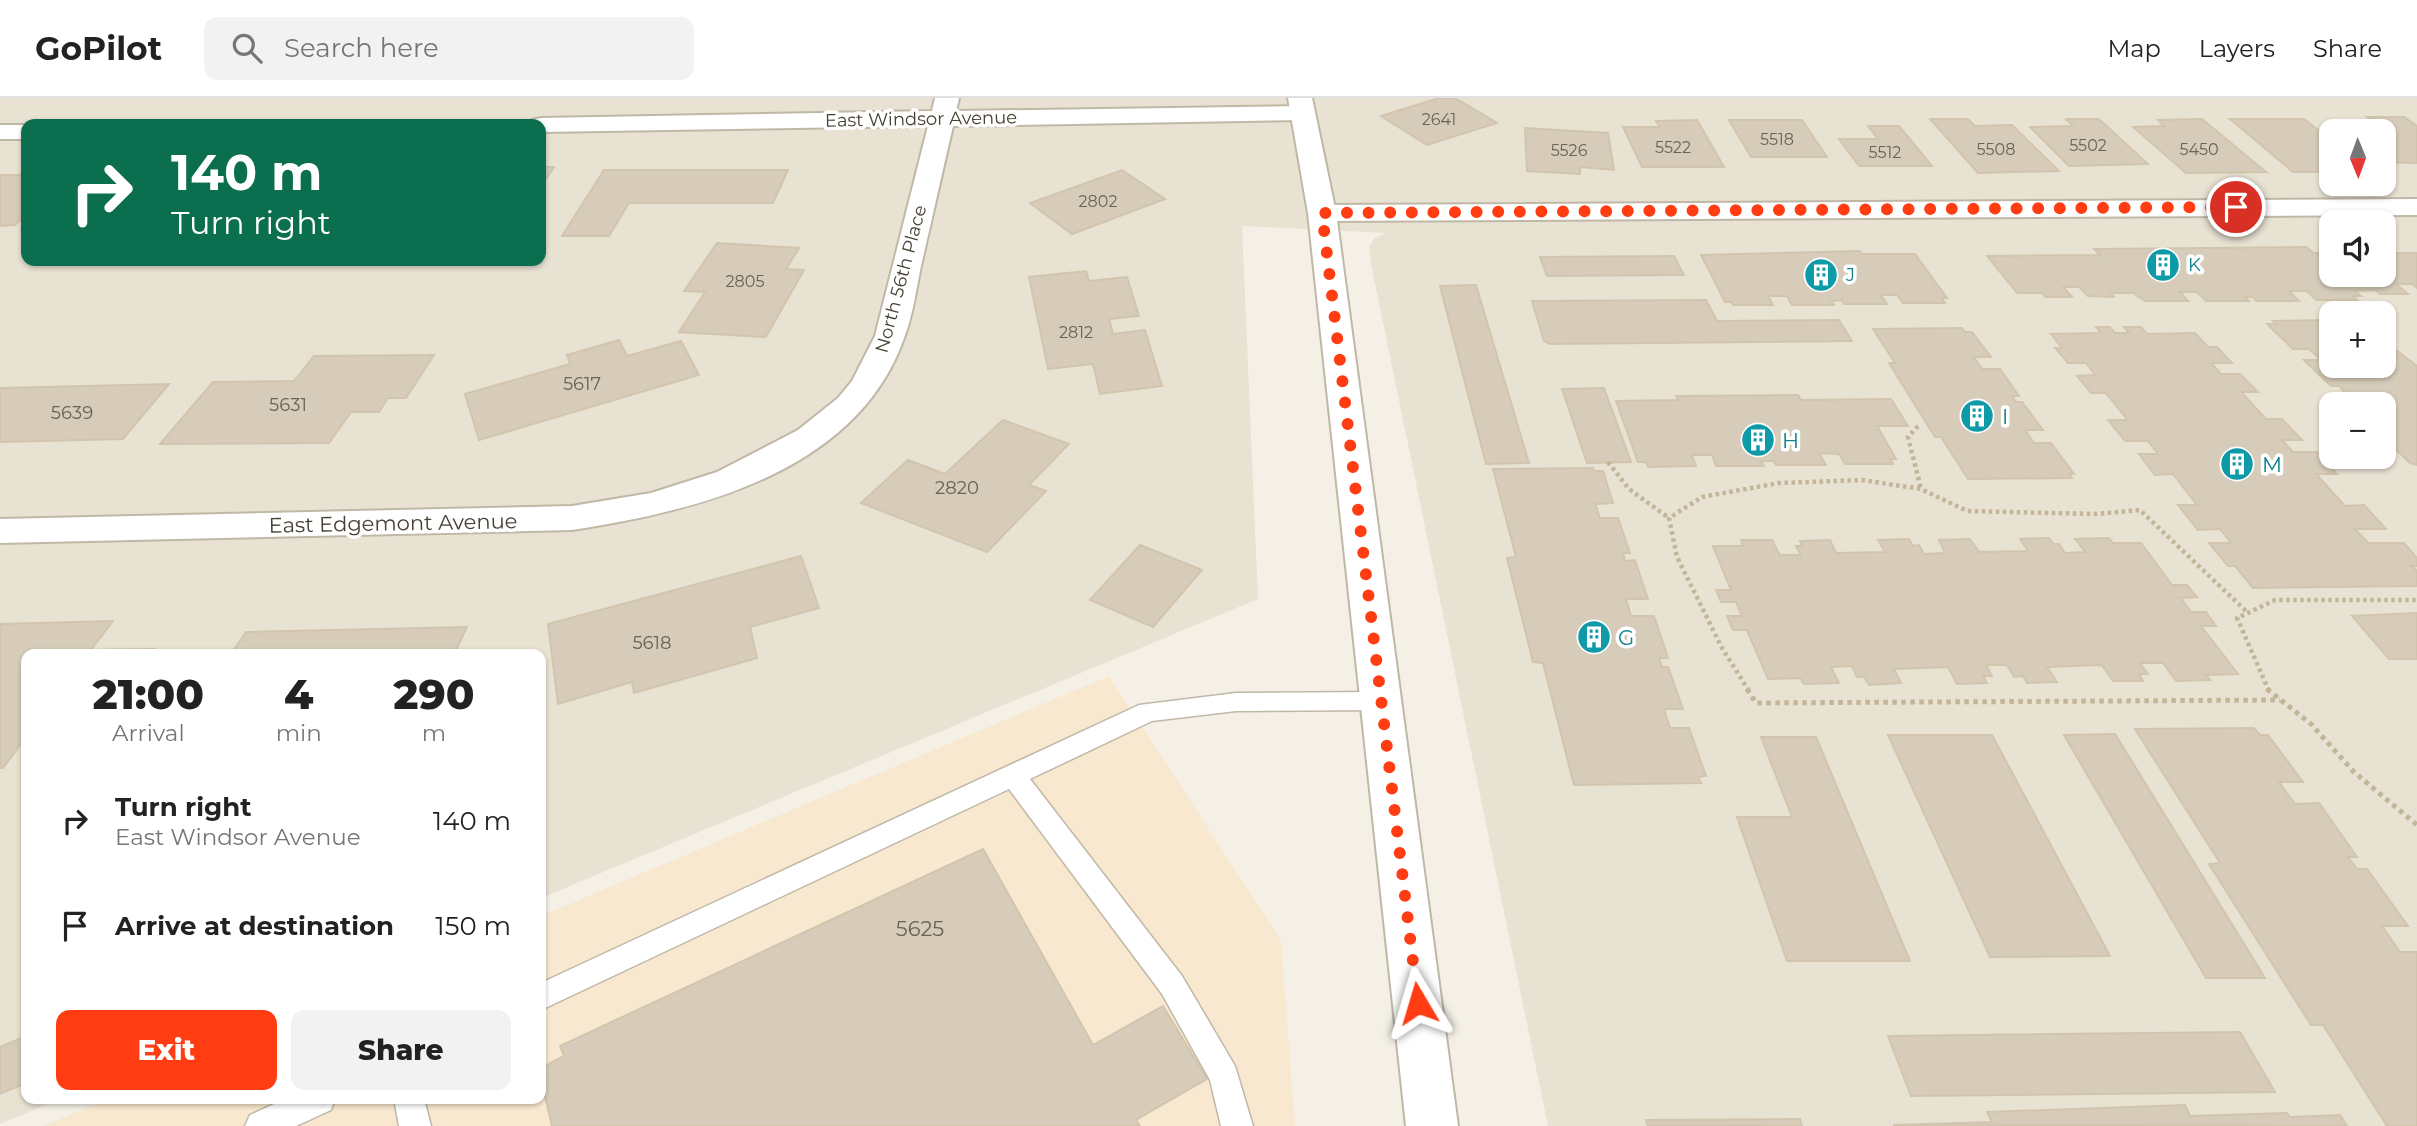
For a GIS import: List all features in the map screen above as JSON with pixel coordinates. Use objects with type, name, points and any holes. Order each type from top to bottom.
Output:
[{"type":"street","name":"East Windsor Avenue","points":[[546,125],[944,108],[1301,106]]},
{"type":"street","points":[[1301,106],[1322,213],[1432,1126]]},
{"type":"street","name":"North 56th Place","points":[[776,457],[817,436],[852,404],[878,365],[890,335],[944,108]]},
{"type":"street","points":[[0,132],[21,132]]},
{"type":"street","points":[[1322,213],[2417,207]]},
{"type":"street","name":"East Edgemont Avenue","points":[[0,531],[572,519],[653,505],[722,481],[776,457]]},
{"type":"lane","points":[[546,995],[1148,712],[1236,702],[1380,701]]},
{"type":"lane","points":[[1013,775],[1172,985],[1224,1076],[1237,1126]]},
{"type":"lane","points":[[261,1126],[309,1104]]},
{"type":"lane","points":[[410,1104],[415,1126]]},
{"type":"path","points":[[1918,426],[1908,437],[1922,489]]},
{"type":"path","points":[[1608,462],[1629,489],[1669,518],[1677,557],[1722,648],[1756,703],[2280,700]]},
{"type":"path","points":[[1669,518],[1702,497],[1779,483],[1862,480],[1922,489],[1967,510],[2096,514],[2140,510],[2248,613]]},
{"type":"path","points":[[2417,600],[2275,600],[2237,618],[2267,689],[2311,724],[2354,772],[2417,825]]},
{"type":"shaded area","points":[[0,98],[2417,98],[2417,1126],[1548,1126],[1371,264],[1369,247],[1374,239],[1386,233],[1242,226],[1258,599],[546,896],[546,649],[21,649],[21,1104],[48,1104],[0,1124]]},
{"type":"shaded area","points":[[1109,676],[1281,940],[1295,1126],[43,1126],[95,1104],[546,1104],[546,914]]},
{"type":"building","points":[[1439,98],[1455,98],[1497,123],[1427,145],[1381,116]]},
{"type":"building","points":[[2367,117],[2404,117],[2417,126],[2417,163],[2396,162],[2396,119]]},
{"type":"building","points":[[1930,119],[1968,119],[1975,126],[2012,125],[2059,171],[1978,173]]},
{"type":"building","points":[[2066,119],[2099,119],[2148,164],[2069,166],[2030,127],[2073,126]]},
{"type":"building","points":[[2202,119],[2266,172],[2186,173],[2133,127],[2164,126],[2158,120]]},
{"type":"building","points":[[2230,119],[2304,119],[2319,131],[2319,172],[2293,172]]},
{"type":"building","points":[[1697,120],[1724,167],[1642,167],[1623,127],[1660,127],[1656,121]]},
{"type":"building","points":[[1729,120],[1802,120],[1827,157],[1751,157]]},
{"type":"building","points":[[1868,126],[1899,126],[1932,166],[1859,166],[1839,139],[1878,139]]},
{"type":"building","points":[[1525,128],[1608,133],[1614,170],[1580,167],[1580,174],[1527,171]]},
{"type":"building","points":[[546,167],[554,167],[546,179]]},
{"type":"building","points":[[604,170],[788,170],[773,203],[629,203],[609,236],[562,236]]},
{"type":"building","points":[[1122,170],[1165,199],[1072,234],[1030,203]]},
{"type":"building","points":[[0,175],[21,175],[21,220],[15,225],[0,226]]},
{"type":"building","points":[[717,243],[799,248],[786,269],[804,270],[766,337],[679,332],[705,292],[684,291]]},
{"type":"building","name":"K","points":[[2307,247],[2313,253],[2319,253],[2319,287],[2396,287],[2396,284],[2408,294],[2380,294],[2376,290],[2355,291],[2361,296],[2353,296],[2357,300],[2316,300],[2307,291],[2289,291],[2299,301],[2256,301],[2253,297],[2245,297],[2249,301],[2206,301],[2197,292],[2180,292],[2188,301],[2145,301],[2133,293],[2111,293],[2114,297],[2088,296],[2079,287],[2063,287],[2072,297],[2045,297],[2042,293],[2017,293],[1987,256],[2100,255],[2094,249]]},
{"type":"building","name":"J","points":[[1860,251],[1862,254],[1915,254],[1947,298],[1942,298],[1945,303],[1903,303],[1897,295],[1881,295],[1887,304],[1844,304],[1842,300],[1831,301],[1834,305],[1792,305],[1787,296],[1768,296],[1773,305],[1733,305],[1731,302],[1725,302],[1701,255]]},
{"type":"building","name":"K","points":[[2396,253],[2417,253],[2417,288],[2413,284],[2396,284]]},
{"type":"building","points":[[1674,256],[1684,275],[1547,276],[1540,257]]},
{"type":"building","points":[[1086,271],[1089,281],[1127,277],[1139,316],[1109,319],[1113,334],[1145,330],[1162,386],[1100,394],[1093,364],[1048,369],[1029,277]]},
{"type":"building","points":[[1476,285],[1529,463],[1486,464],[1440,286]]},
{"type":"building","points":[[1706,300],[1717,321],[1839,320],[1852,341],[1550,344],[1544,341],[1532,301]]},
{"type":"building","points":[[2319,320],[2319,358],[2309,349],[2293,349],[2267,324],[2276,324],[2273,321]]},
{"type":"building","name":"M","points":[[2096,327],[2110,327],[2115,333],[2129,333],[2124,327],[2141,327],[2147,334],[2195,333],[2208,347],[2217,347],[2232,363],[2211,363],[2221,374],[2240,374],[2258,392],[2241,392],[2266,419],[2282,419],[2302,440],[2282,440],[2293,452],[2317,452],[2319,469],[2332,469],[2337,474],[2316,474],[2345,506],[2364,505],[2386,529],[2355,529],[2368,543],[2404,543],[2417,558],[2417,566],[2412,566],[2417,571],[2417,586],[2253,588],[2235,566],[2228,566],[2209,543],[2231,543],[2220,529],[2198,530],[2178,505],[2197,505],[2173,474],[2155,475],[2139,454],[2158,454],[2148,441],[2125,441],[2108,420],[2128,420],[2106,393],[2091,393],[2077,376],[2095,375],[2086,363],[2068,363],[2055,348],[2062,348],[2051,334],[2101,333]]},
{"type":"building","name":"I","points":[[1962,328],[1965,332],[1972,332],[1991,357],[1974,357],[1982,369],[2000,369],[2019,396],[2012,396],[2016,402],[2022,402],[2043,430],[2025,430],[2034,443],[2051,443],[2074,474],[2069,474],[2072,478],[1968,479],[1941,437],[1935,437],[1889,363],[1895,363],[1873,329]]},
{"type":"building","points":[[619,340],[627,356],[681,341],[699,375],[479,440],[465,394],[570,364],[567,355]]},
{"type":"building","points":[[2396,350],[2417,366],[2417,465],[2410,463],[2396,450],[2396,392],[2345,392],[2339,386],[2331,386],[2323,378],[2396,378]]},
{"type":"building","points":[[434,355],[406,398],[388,398],[379,412],[351,412],[329,443],[160,444],[213,382],[294,381],[314,356]]},
{"type":"building","points":[[2304,360],[2319,360],[2319,374]]},
{"type":"building","points":[[169,384],[123,439],[0,442],[0,388]]},
{"type":"building","points":[[1604,388],[1631,462],[1587,463],[1562,389]]},
{"type":"building","name":"H","points":[[1798,395],[1801,400],[1891,399],[1908,426],[1877,426],[1896,459],[1890,459],[1893,464],[1845,464],[1839,454],[1819,453],[1826,465],[1776,465],[1773,461],[1761,461],[1764,466],[1716,466],[1712,455],[1692,455],[1696,466],[1648,467],[1646,462],[1638,462],[1616,401],[1678,400],[1676,396]]},
{"type":"building","points":[[1003,420],[1069,444],[1029,485],[1046,491],[987,552],[861,503],[908,460],[945,474]]},
{"type":"building","name":"G","points":[[1593,468],[1594,471],[1603,471],[1613,503],[1595,504],[1600,518],[1618,518],[1630,553],[1623,553],[1625,561],[1635,560],[1648,599],[1626,599],[1631,616],[1654,616],[1668,658],[1659,658],[1662,667],[1668,667],[1683,709],[1664,709],[1670,728],[1689,728],[1706,776],[1698,777],[1701,783],[1574,785],[1543,663],[1533,662],[1507,558],[1516,557],[1493,469]]},
{"type":"building","points":[[2049,538],[2053,544],[2059,544],[2065,553],[2085,552],[2075,539],[2109,538],[2113,543],[2141,543],[2172,585],[2187,585],[2197,597],[2181,598],[2191,612],[2206,612],[2216,626],[2201,626],[2238,674],[2206,675],[2210,680],[2176,681],[2163,663],[2140,663],[2148,674],[2139,674],[2143,681],[2113,681],[2102,665],[2047,667],[2057,682],[2027,683],[2023,676],[2014,677],[2007,665],[1986,665],[1992,676],[1983,676],[1987,683],[1957,684],[1948,667],[1894,669],[1901,683],[1869,685],[1864,677],[1857,677],[1852,666],[1831,667],[1839,683],[1804,684],[1800,678],[1768,679],[1747,630],[1733,630],[1727,616],[1742,616],[1736,602],[1721,602],[1716,590],[1731,590],[1713,546],[1743,546],[1741,540],[1772,540],[1780,555],[1801,555],[1796,546],[1802,546],[1800,541],[1830,540],[1836,553],[1885,552],[1878,540],[1909,539],[1913,546],[1919,545],[1924,554],[1945,553],[1939,540],[1970,539],[1979,552],[2028,551],[2020,539]]},
{"type":"building","points":[[1140,545],[1202,570],[1153,627],[1090,600]]},
{"type":"building","points":[[801,556],[819,608],[750,627],[757,658],[634,693],[632,682],[558,704],[548,624]]},
{"type":"building","points":[[2417,613],[2417,659],[2389,659],[2352,616]]},
{"type":"building","points":[[113,621],[92,649],[21,649],[21,744],[3,768],[0,768],[0,624]]},
{"type":"building","points":[[467,627],[456,649],[234,649],[246,632]]},
{"type":"building","points":[[2254,728],[2260,735],[2268,735],[2303,782],[2279,782],[2295,804],[2319,803],[2357,857],[2348,857],[2357,869],[2367,869],[2408,926],[2382,926],[2400,952],[2417,952],[2417,1126],[2387,1126],[2323,1025],[2311,1025],[2209,864],[2220,863],[2135,729]]},
{"type":"building","points":[[2115,734],[2265,978],[2206,978],[2064,735]]},
{"type":"building","points":[[1888,735],[1992,735],[2110,956],[1990,957]]},
{"type":"building","points":[[1761,737],[1816,737],[1910,961],[1787,961],[1737,817],[1792,817]]},
{"type":"building","points":[[983,849],[1093,1045],[1163,1006],[1207,1079],[1136,1120],[1140,1126],[552,1126],[546,1101],[546,1065],[564,1056],[560,1046]]},
{"type":"building","points":[[2240,1032],[2275,1092],[1911,1096],[1888,1036]]},
{"type":"building","points":[[21,1038],[21,1085],[0,1094],[0,1047]]},
{"type":"building","points":[[2185,1105],[2190,1116],[2287,1113],[2290,1117],[2340,1115],[2347,1126],[1893,1125],[1992,1122],[1987,1112]]},
{"type":"building","points":[[1800,1119],[1802,1126],[1648,1126],[1646,1120]]},
{"type":"place","name":"K","points":[[2163,265]]},
{"type":"place","name":"J","points":[[1821,275]]},
{"type":"place","name":"I","points":[[1977,416]]},
{"type":"place","name":"H","points":[[1758,440]]},
{"type":"place","name":"M","points":[[2237,464]]},
{"type":"place","name":"G","points":[[1594,637]]},
{"type":"route","points":[[1418,1003],[1322,213],[2236,207]]}]
